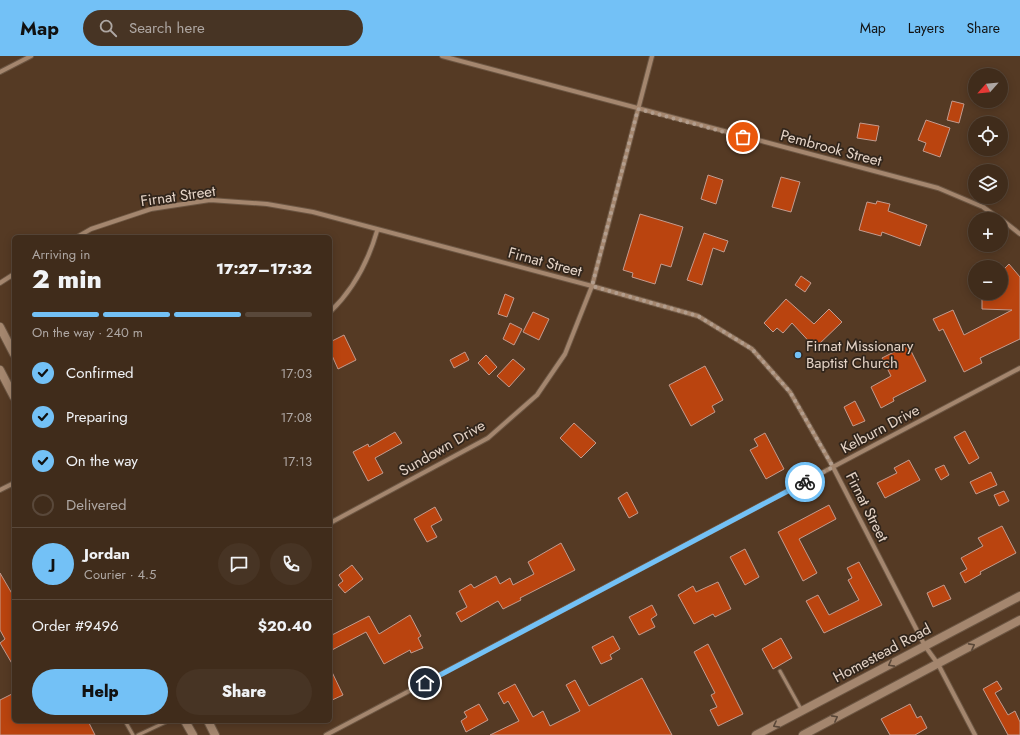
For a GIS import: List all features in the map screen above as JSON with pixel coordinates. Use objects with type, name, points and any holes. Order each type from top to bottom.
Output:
[{"type":"main road","points":[[0,327],[12,350]]},
{"type":"main road","points":[[0,370],[12,393]]},
{"type":"main road","name":"Homestead Road","points":[[756,735],[1020,596]]},
{"type":"main road","points":[[803,735],[1020,620]]},
{"type":"main road","points":[[186,723],[192,735]]},
{"type":"main road","points":[[209,723],[216,735]]},
{"type":"street","points":[[0,72],[31,56]]},
{"type":"street","name":"Pembrook Street","points":[[442,56],[938,188],[983,207],[990,212]]},
{"type":"street","name":"Sundown Drive","points":[[332,522],[488,438],[536,395],[565,354],[592,286],[652,56]]},
{"type":"street","name":"Firnat Street","points":[[80,235],[91,229],[151,209],[210,200],[275,205],[314,212],[377,231],[592,286],[698,316],[752,349],[790,392],[833,467],[925,646],[938,664],[975,735]]},
{"type":"street","name":"Pembrook Street","points":[[1008,225],[1020,234]]},
{"type":"street","points":[[332,310],[348,293],[362,271],[371,252],[377,231]]},
{"type":"street","points":[[0,282],[12,275]]},
{"type":"street","name":"Kelburn Drive","points":[[326,735],[1020,368]]},
{"type":"street","points":[[0,490],[12,484]]},
{"type":"lane","points":[[780,670],[802,711]]},
{"type":"lane","points":[[126,723],[133,735]]},
{"type":"lane","points":[[138,735],[164,723]]},
{"type":"building","points":[[952,101],[964,104],[959,123],[947,120]]},
{"type":"building","points":[[926,120],[950,128],[940,157],[923,151],[926,143],[918,140]]},
{"type":"building","points":[[860,123],[879,126],[876,141],[857,138]]},
{"type":"building","points":[[708,175],[723,180],[716,204],[701,199]]},
{"type":"building","points":[[781,177],[800,182],[791,212],[772,207]]},
{"type":"building","points":[[877,201],[890,204],[888,211],[927,225],[920,246],[882,232],[881,236],[859,230],[867,202],[876,204]]},
{"type":"building","points":[[640,214],[683,227],[671,267],[661,264],[655,284],[632,277],[633,273],[623,270]]},
{"type":"building","points":[[704,233],[728,241],[724,252],[713,248],[702,285],[687,280]]},
{"type":"building","points":[[1009,264],[1020,277],[1020,339],[980,358],[982,363],[964,372],[943,329],[939,331],[933,319],[953,310],[964,335],[1012,310],[982,309],[982,300],[1008,300]]},
{"type":"building","points":[[801,276],[811,283],[805,292],[795,285]]},
{"type":"building","points":[[505,294],[514,298],[507,317],[498,314]]},
{"type":"building","points":[[786,299],[814,324],[829,309],[842,322],[815,348],[792,323],[783,333],[777,328],[773,332],[764,323]]},
{"type":"building","points":[[533,312],[549,319],[539,340],[523,332]]},
{"type":"building","points":[[510,323],[522,329],[514,345],[503,339]]},
{"type":"building","points":[[344,335],[356,360],[338,369],[332,356],[332,341]]},
{"type":"building","points":[[908,345],[926,381],[893,398],[894,401],[881,408],[871,387],[891,376],[882,358]]},
{"type":"building","points":[[465,352],[469,360],[454,368],[450,360]]},
{"type":"building","points":[[486,355],[497,367],[489,375],[478,363]]},
{"type":"building","points":[[513,359],[525,369],[509,387],[497,376]]},
{"type":"building","points":[[705,366],[723,400],[712,406],[715,412],[691,426],[669,385]]},
{"type":"building","points":[[855,401],[865,421],[853,426],[844,407]]},
{"type":"building","points":[[574,423],[596,443],[581,458],[560,438]]},
{"type":"building","points":[[965,431],[979,458],[969,464],[954,437]]},
{"type":"building","points":[[395,432],[402,443],[375,458],[383,473],[368,481],[353,452],[368,444],[369,447]]},
{"type":"building","points":[[765,433],[784,469],[766,479],[750,450],[758,446],[754,439]]},
{"type":"building","points":[[909,460],[920,480],[885,498],[877,483],[897,473],[894,468]]},
{"type":"building","points":[[944,465],[949,475],[941,480],[935,469]]},
{"type":"building","points":[[991,472],[997,485],[976,494],[970,482]]},
{"type":"building","points":[[1004,491],[1009,501],[999,506],[994,495]]},
{"type":"building","points":[[627,492],[638,513],[629,518],[618,498]]},
{"type":"building","points":[[829,505],[836,519],[799,539],[817,573],[803,581],[778,532]]},
{"type":"building","points":[[435,507],[442,520],[431,526],[437,537],[427,542],[414,519]]},
{"type":"building","points":[[1002,526],[1016,553],[980,572],[981,574],[965,583],[960,573],[967,569],[961,558],[983,546],[978,538]]},
{"type":"building","points":[[561,543],[575,570],[520,598],[521,600],[503,609],[498,601],[461,622],[456,613],[467,607],[459,591],[471,584],[474,588],[496,576],[500,584],[510,578],[513,585],[534,574],[528,562]]},
{"type":"building","points":[[745,549],[759,577],[745,585],[730,557]]},
{"type":"building","points":[[859,562],[882,605],[824,633],[806,601],[818,595],[829,615],[859,600],[848,580],[852,578],[847,568]]},
{"type":"building","points":[[352,565],[363,579],[345,593],[338,585],[343,581],[339,575]]},
{"type":"building","points":[[0,573],[12,594],[12,664],[0,643],[5,639],[0,630]]},
{"type":"building","points":[[718,582],[731,609],[715,617],[713,614],[694,624],[678,595],[693,586],[696,592]]},
{"type":"building","points":[[944,585],[951,599],[933,607],[927,593]]},
{"type":"building","points":[[652,605],[657,615],[651,619],[655,627],[639,635],[629,617]]},
{"type":"building","points":[[410,615],[421,636],[418,638],[423,648],[411,653],[410,650],[384,664],[366,632],[332,650],[332,635],[369,616],[379,634]]},
{"type":"building","points":[[613,636],[620,649],[610,655],[612,659],[601,664],[592,647]]},
{"type":"building","points":[[781,638],[792,658],[773,669],[762,649]]},
{"type":"building","points":[[708,644],[743,714],[718,726],[710,710],[717,707],[711,695],[715,693],[694,652]]},
{"type":"building","points":[[332,672],[343,695],[332,700]]},
{"type":"building","points":[[642,678],[672,735],[490,735],[519,721],[508,701],[504,704],[498,693],[515,684],[533,717],[543,711],[550,726],[580,711],[566,685],[575,680],[589,706]]},
{"type":"building","points":[[997,681],[1002,689],[995,693],[1008,715],[1015,711],[1020,722],[1020,735],[1008,735],[983,689]]},
{"type":"building","points":[[12,694],[12,723],[89,723],[95,735],[0,735],[0,700]]},
{"type":"building","points":[[479,704],[488,720],[466,732],[461,721],[467,717],[464,712]]},
{"type":"building","points":[[910,704],[917,718],[921,716],[927,728],[915,735],[890,735],[881,719]]},
{"type":"way so far","points":[[743,137],[638,109],[592,286],[698,316],[752,349],[790,392],[833,467],[805,482]]},
{"type":"place","name":"Firnat Missionary Baptist Church","points":[[798,355]]},
{"type":"route","points":[[425,683],[805,482]]}]
